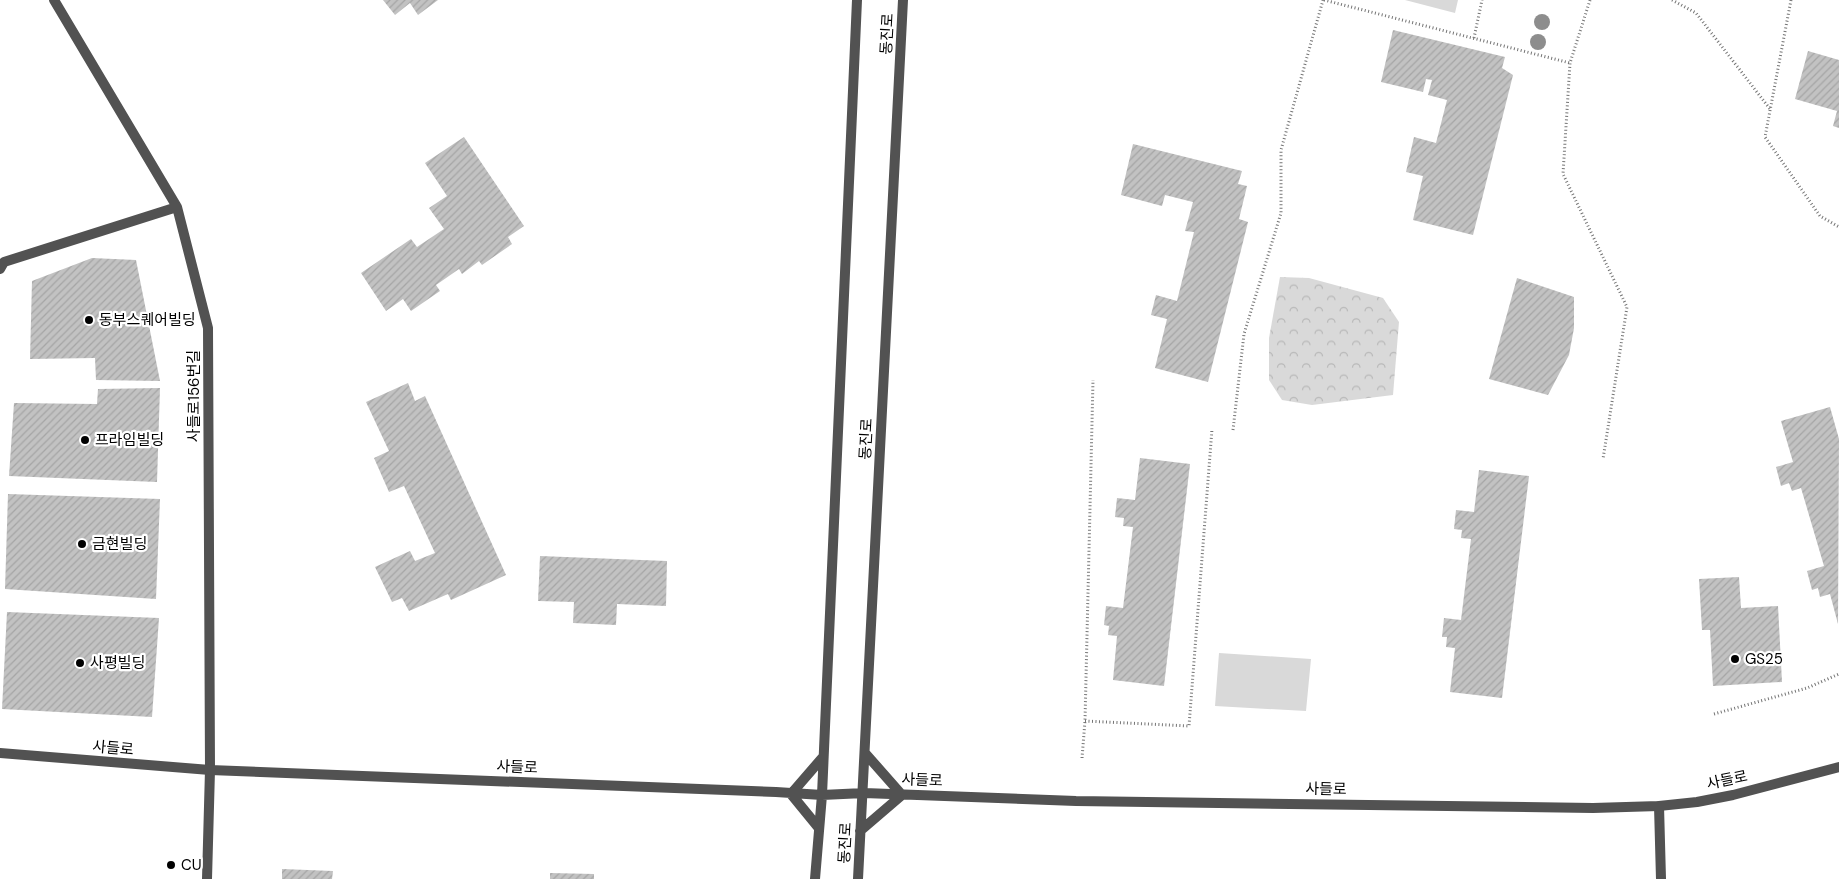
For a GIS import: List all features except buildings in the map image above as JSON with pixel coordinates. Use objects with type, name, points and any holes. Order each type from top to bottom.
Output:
[{"type":"street","name":"사들로156번길","points":[[54,0],[177,206],[208,328],[210,770],[207,879]]},
{"type":"street","name":"동진로","points":[[815,879],[822,795],[857,0]]},
{"type":"street","name":"동진로","points":[[858,879],[864,793],[903,0]]},
{"type":"street","points":[[0,269],[4,262],[177,206]]},
{"type":"street","points":[[860,831],[902,794],[865,753]]},
{"type":"street","name":"사들로","points":[[0,754],[210,770],[756,791],[791,794],[864,793],[1076,801],[1569,808],[1659,806],[1697,802],[1733,795],[1839,767]]},
{"type":"street","points":[[818,827],[791,794],[823,757]]},
{"type":"street","points":[[1659,806],[1661,879]]},
{"type":"path","points":[[1233,430],[1244,334],[1282,213],[1281,150],[1323,0],[1570,63]]},
{"type":"path","points":[[1474,38],[1482,0]]},
{"type":"path","points":[[1590,0],[1570,63],[1563,174],[1627,307],[1603,459]]},
{"type":"path","points":[[1672,0],[1696,13],[1770,109]]},
{"type":"path","points":[[1791,0],[1765,137],[1820,216],[1839,226]]},
{"type":"path","points":[[1082,758],[1085,721],[1093,380]]},
{"type":"path","points":[[1085,721],[1189,726],[1212,429]]},
{"type":"path","points":[[1714,714],[1807,688],[1839,674]]},
{"type":"green space","points":[[1405,0],[1458,0],[1455,13]]},
{"type":"green space","points":[[1280,277],[1309,278],[1383,298],[1399,322],[1393,395],[1312,405],[1282,400],[1269,380],[1269,338]]},
{"type":"green space","points":[[1219,653],[1311,659],[1306,711],[1215,706]]},
{"type":"place","name":"동부스퀘어빌딩","points":[[89,320]]},
{"type":"place","name":"프라임빌딩","points":[[85,440]]},
{"type":"place","name":"금현빌딩","points":[[82,544]]},
{"type":"place","name":"GS25","points":[[1735,659]]},
{"type":"place","name":"사평빌딩","points":[[80,663]]},
{"type":"place","name":"CU","points":[[171,865]]}]
